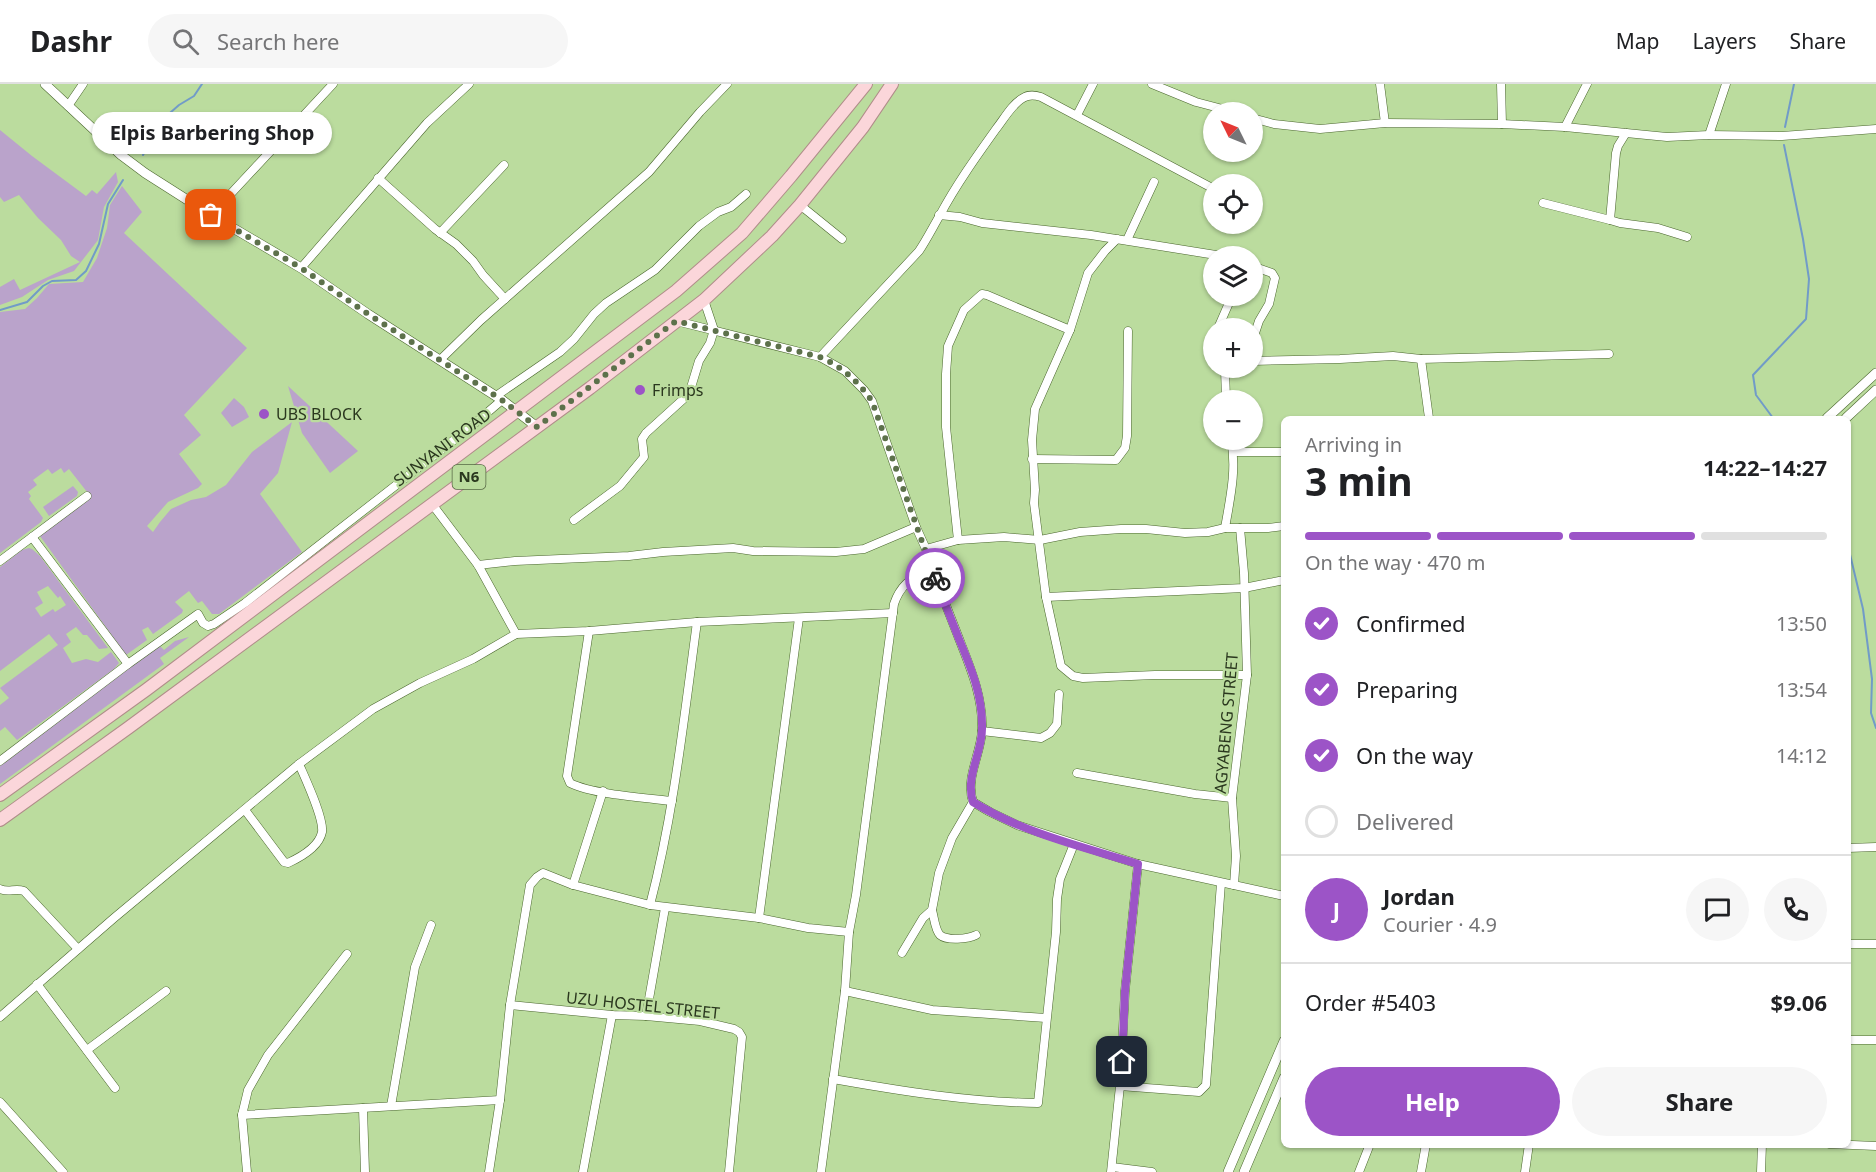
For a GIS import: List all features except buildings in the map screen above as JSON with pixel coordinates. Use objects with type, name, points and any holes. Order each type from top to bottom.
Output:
[{"type":"main road","name":"SUNYANI ROAD","points":[[0,795],[146,690],[676,291],[742,233],[866,84]]},
{"type":"main road","name":"N6","points":[[0,820],[537,427],[704,300],[772,236],[800,205],[863,127],[892,84]]},
{"type":"street","points":[[45,84],[121,155],[145,173],[301,268],[499,398],[537,427]]},
{"type":"street","points":[[68,106],[83,84]]},
{"type":"street","points":[[211,215],[333,84]]},
{"type":"street","points":[[301,268],[427,123],[469,84]]},
{"type":"street","points":[[440,360],[481,320],[649,172],[727,84]]},
{"type":"street","points":[[1077,116],[1093,84]]},
{"type":"street","points":[[1152,84],[1203,104]]},
{"type":"street","points":[[1380,84],[1385,123]]},
{"type":"street","points":[[1501,84],[1502,124]]},
{"type":"street","points":[[1565,127],[1587,84]]},
{"type":"street","points":[[1709,135],[1726,84]]},
{"type":"street","points":[[820,357],[920,251],[939,215],[976,156],[1021,99],[1035,95],[1203,183]]},
{"type":"street","points":[[1263,121],[1320,129],[1385,123],[1502,124],[1565,127],[1667,137],[1782,136],[1876,129]]},
{"type":"street","points":[[1610,220],[1616,153],[1626,133]]},
{"type":"street","points":[[440,233],[504,165]]},
{"type":"street","points":[[378,178],[473,261],[505,299]]},
{"type":"street","points":[[1127,240],[1154,182]]},
{"type":"street","points":[[0,761],[198,614],[203,623],[208,626],[245,603],[395,487],[499,398],[560,352],[606,303],[655,270],[699,226],[718,212],[731,207],[746,194]]},
{"type":"street","points":[[1543,203],[1620,223],[1658,228],[1687,237]]},
{"type":"street","points":[[800,205],[842,239]]},
{"type":"street","points":[[939,215],[960,217],[982,223],[1127,240],[1203,253]]},
{"type":"street","points":[[1118,239],[1105,251],[1088,273],[1070,330],[1035,409],[1032,459],[1034,503],[1046,597],[1060,666],[1073,676],[1083,678],[1247,675]]},
{"type":"street","points":[[1261,318],[1269,304],[1275,278],[1272,273],[1263,270]]},
{"type":"street","points":[[958,540],[946,427],[946,374],[948,346],[964,310],[982,294],[1070,330]]},
{"type":"street","points":[[574,520],[620,486],[644,457],[642,439],[646,433],[689,394],[697,367],[714,330],[704,300]]},
{"type":"street","points":[[676,321],[820,357],[845,371],[872,401],[916,527],[973,672],[980,697],[982,731],[972,782],[973,802],[990,813],[1017,825],[1138,864],[1281,896]]},
{"type":"street","points":[[1032,459],[1116,460],[1125,448],[1127,436],[1128,331]]},
{"type":"street","points":[[1263,361],[1394,356],[1421,359],[1608,354]]},
{"type":"street","points":[[1421,359],[1429,416]]},
{"type":"street","points":[[1829,416],[1876,373]]},
{"type":"street","points":[[1848,416],[1876,390]]},
{"type":"street","points":[[1225,528],[1231,494],[1234,452],[1281,452]]},
{"type":"street","points":[[0,561],[87,496]]},
{"type":"street","points":[[432,504],[478,565],[516,634]]},
{"type":"street","points":[[926,549],[958,540],[1004,537],[1040,540],[1080,532],[1146,529],[1185,533],[1208,532],[1225,528],[1281,526]]},
{"type":"street","points":[[478,565],[733,548],[753,551],[836,552],[864,549],[916,527]]},
{"type":"street","name":"AGYABENG STREET","points":[[1234,885],[1236,856],[1232,798],[1247,675],[1240,528]]},
{"type":"street","points":[[32,537],[128,664]]},
{"type":"street","points":[[821,1172],[845,991],[849,932],[856,895],[893,613],[898,593],[910,579],[931,567]]},
{"type":"street","points":[[1046,597],[1244,588],[1281,581]]},
{"type":"street","points":[[0,1017],[299,764],[373,709],[516,634],[589,631],[697,622],[893,613]]},
{"type":"street","points":[[759,918],[799,618]]},
{"type":"street","points":[[650,905],[662,857],[672,801],[697,622]]},
{"type":"street","points":[[589,631],[567,776],[570,783],[603,791],[672,801]]},
{"type":"street","points":[[982,731],[1041,738],[1050,733],[1057,724],[1059,694]]},
{"type":"street","points":[[244,810],[284,862],[288,863],[307,852],[318,842],[322,830],[299,764]]},
{"type":"street","points":[[1077,773],[1195,794],[1232,798]]},
{"type":"street","points":[[573,885],[603,791]]},
{"type":"street","points":[[973,802],[952,838],[939,873],[932,910],[940,935],[968,939],[976,935]]},
{"type":"street","points":[[833,1079],[930,1095],[1002,1103],[1038,1103],[1056,932],[1057,898],[1060,879],[1074,844]]},
{"type":"street","points":[[1851,848],[1876,847]]},
{"type":"street","points":[[1138,864],[1111,1169],[1152,1172]]},
{"type":"street","points":[[489,1172],[500,1100],[510,1005],[530,885],[543,873],[573,885],[665,908],[759,918],[808,928],[849,932]]},
{"type":"street","points":[[1120,1086],[1199,1092],[1206,1085],[1221,883]]},
{"type":"street","points":[[0,889],[7,892],[24,891],[78,949]]},
{"type":"street","points":[[646,1016],[665,908]]},
{"type":"street","points":[[902,953],[923,918],[932,910]]},
{"type":"street","points":[[391,1106],[415,967],[431,925]]},
{"type":"street","points":[[1851,944],[1876,944]]},
{"type":"street","points":[[248,1172],[242,1115],[248,1090],[268,1054],[347,954]]},
{"type":"street","points":[[37,984],[115,1088]]},
{"type":"street","points":[[87,1050],[166,991]]},
{"type":"street","points":[[845,991],[932,1010],[1046,1018]]},
{"type":"street","name":"UZU HOSTEL STREET","points":[[510,1005],[700,1022],[723,1026],[739,1032],[742,1037],[729,1172]]},
{"type":"street","points":[[584,1172],[612,1015]]},
{"type":"street","points":[[1851,1040],[1876,1040]]},
{"type":"street","points":[[1228,1172],[1281,1048]]},
{"type":"street","points":[[1244,1172],[1281,1085]]},
{"type":"street","points":[[242,1115],[500,1100]]},
{"type":"street","points":[[0,1102],[63,1172]]},
{"type":"street","points":[[363,1108],[365,1172]]},
{"type":"street","points":[[1851,1145],[1876,1146]]},
{"type":"street","points":[[1361,1172],[1369,1148]]},
{"type":"street","points":[[1421,1172],[1425,1148]]},
{"type":"street","points":[[1525,1172],[1528,1148]]},
{"type":"street","points":[[1761,1172],[1762,1148]]},
{"type":"shaded area","points":[[0,130],[86,196],[92,190],[97,194],[116,172],[118,182],[104,207],[98,240],[74,271],[48,280],[22,297],[0,305],[0,287],[14,279],[20,290],[80,262],[71,256],[61,240],[38,218],[19,195],[4,202],[0,197]]},
{"type":"shaded area","points":[[122,186],[142,212],[124,233],[247,348],[184,415],[201,435],[179,454],[202,484],[168,502],[147,526],[153,532],[171,509],[191,500],[206,497],[226,485],[252,452],[292,422],[278,473],[260,494],[302,552],[219,614],[212,614],[202,601],[198,603],[189,591],[175,602],[183,610],[182,613],[153,634],[148,627],[142,630],[147,640],[126,655],[40,536],[91,497],[69,469],[64,473],[61,468],[52,474],[48,469],[33,480],[37,485],[28,492],[31,496],[29,499],[43,518],[41,522],[0,553],[0,312],[25,309],[49,284],[83,282],[97,258],[107,228],[110,205]]},
{"type":"shaded area","points":[[288,386],[358,451],[330,473],[302,433]]},
{"type":"shaded area","points":[[234,398],[244,407],[249,417],[232,427],[221,413]]},
{"type":"shaded area","points":[[73,486],[78,492],[77,496],[49,516],[43,507]]},
{"type":"shaded area","points":[[32,549],[40,556],[108,648],[99,649],[87,635],[83,635],[76,627],[66,634],[71,642],[63,648],[72,663],[86,659],[98,662],[111,652],[119,663],[17,740],[5,727],[0,731],[0,705],[9,698],[0,688],[58,645],[49,634],[0,671],[0,567],[22,550]],"holes":[[[48,586],[58,598],[60,596],[66,605],[55,612],[53,609],[41,617],[35,608],[43,603],[37,592]]]},
{"type":"shaded area","points":[[189,637],[160,658],[164,664],[0,784],[0,766],[159,645],[164,650],[175,641]]},
{"type":"waterway","points":[[143,155],[162,120],[194,96],[202,84]]},
{"type":"waterway","points":[[1785,127],[1794,84]]},
{"type":"waterway","points":[[1772,416],[1756,395],[1753,375],[1806,319],[1809,279],[1784,145]]},
{"type":"waterway","points":[[0,310],[27,302],[43,286],[52,281],[76,280],[86,271],[99,244],[108,204],[123,180]]},
{"type":"waterway","points":[[1851,559],[1863,609],[1872,679],[1871,713],[1876,728]]},
{"type":"way so far","points":[[211,215],[301,268],[502,400],[537,427],[676,321],[820,357],[836,364],[853,378],[872,401],[935,578]]},
{"type":"place","name":"Elpis Barbering Shop","points":[[211,215]]},
{"type":"place","name":"Frimps","points":[[640,390]]},
{"type":"place","name":"UBS BLOCK","points":[[264,414]]},
{"type":"route","points":[[935,578],[973,672],[980,697],[982,731],[974,765],[971,795],[973,802],[990,813],[1017,825],[1138,864],[1125,991],[1122,1062]]}]
